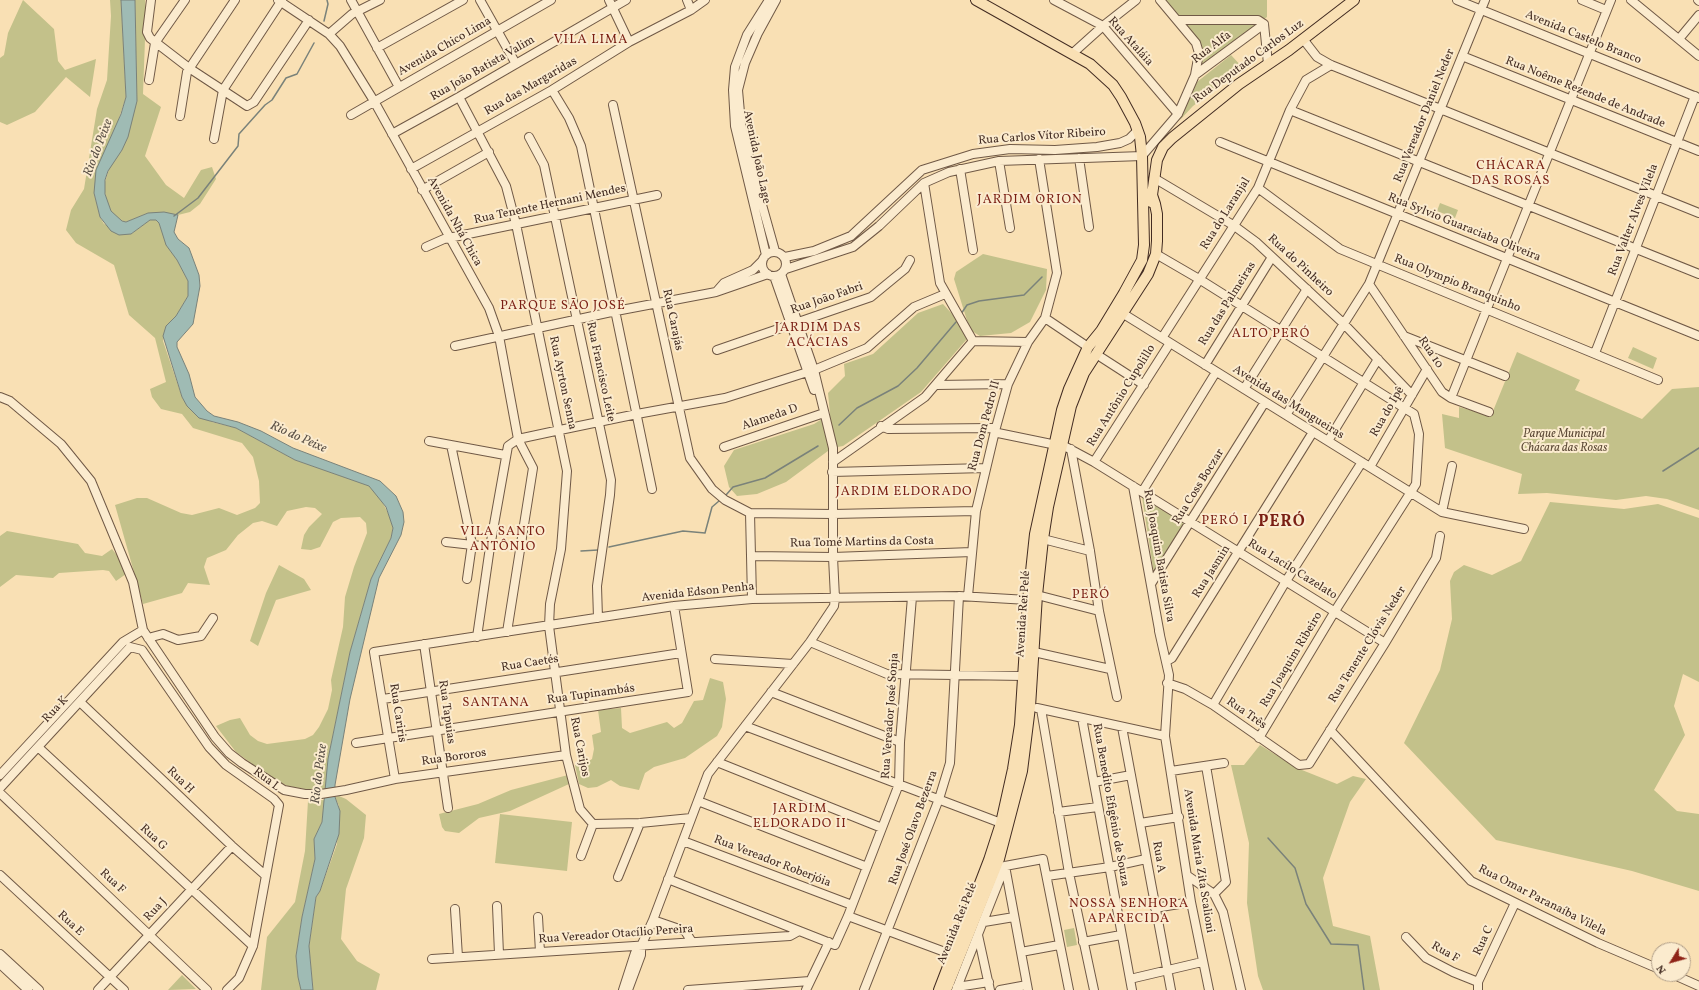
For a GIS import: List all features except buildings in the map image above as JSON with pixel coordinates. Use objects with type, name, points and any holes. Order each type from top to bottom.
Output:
[{"type":"main road","points":[[976,0],[1073,53],[1090,64],[1113,85],[1125,104],[1138,131],[1142,156],[1144,245],[1142,260],[1124,294]]},
{"type":"main road","name":"Rua Deputado Carlos Luz","points":[[1124,294],[1144,265],[1149,254],[1152,237],[1152,195],[1154,178],[1157,160],[1164,147],[1172,138],[1239,84],[1303,40],[1354,0]]},
{"type":"main road","name":"Rua Deputado Carlos Luz","points":[[1152,195],[1156,204],[1157,214],[1156,253]]},
{"type":"main road","name":"Rua Deputado Carlos Luz","points":[[1143,207],[1156,253]]},
{"type":"main road","name":"Avenida Rei Pelé","points":[[1026,706],[1024,676],[1032,598],[1035,534],[1077,391],[1096,354],[1148,274],[1156,253]]},
{"type":"main road","name":"Avenida Rei Pelé","points":[[946,990],[1002,862],[1034,652],[1032,598],[1048,507],[1062,446],[1069,389],[1088,347],[1101,331],[1124,294]]},
{"type":"main road","name":"Avenida Rei Pelé","points":[[938,990],[989,860],[1017,770]]},
{"type":"street","points":[[151,0],[147,32],[153,41],[189,68],[248,106],[254,102],[309,20]]},
{"type":"street","points":[[149,80],[153,41],[185,0]]},
{"type":"street","points":[[180,116],[189,68],[236,0]]},
{"type":"street","points":[[351,0],[399,87]]},
{"type":"street","points":[[214,138],[223,90],[280,1],[329,34],[352,14],[358,13],[380,0]]},
{"type":"street","points":[[377,48],[463,0]]},
{"type":"street","points":[[480,0],[516,64]]},
{"type":"street","name":"Avenida Chico Lima","points":[[351,115],[551,0]]},
{"type":"street","name":"Rua João Batista Valim","points":[[392,134],[516,64],[611,4],[626,0]]},
{"type":"street","points":[[687,0],[691,10]]},
{"type":"street","name":"Rua das Margaridas","points":[[410,169],[552,90],[629,42],[691,10],[705,0]]},
{"type":"street","name":"Avenida João Lage","points":[[769,0],[747,35],[736,68],[733,90],[735,126],[764,258],[763,269],[777,273]]},
{"type":"street","name":"Avenida João Lage","points":[[775,251],[741,124],[738,90],[750,50],[776,0]]},
{"type":"street","name":"Rua Ataláia","points":[[1054,0],[1103,26],[1178,114]]},
{"type":"street","points":[[1073,53],[1103,26],[1136,0]]},
{"type":"street","points":[[1160,0],[1196,43],[1199,53],[1195,75]]},
{"type":"street","name":"Avenida Castelo Branco","points":[[1457,0],[1697,97]]},
{"type":"street","name":"Rua Vereador Daniel Neder","points":[[1286,415],[1369,284],[1485,0]]},
{"type":"street","points":[[1582,0],[1606,10]]},
{"type":"street","points":[[1451,398],[1588,53],[1611,0]]},
{"type":"street","points":[[1631,0],[1699,56]]},
{"type":"street","points":[[611,4],[629,42]]},
{"type":"street","points":[[1679,39],[1699,15]]},
{"type":"street","points":[[1178,20],[1258,20],[1264,24],[1268,64]]},
{"type":"street","name":"Rua Alfa","points":[[1142,156],[1178,114],[1195,75],[1264,24]]},
{"type":"street","name":"Avenida Nhá Chica","points":[[329,34],[340,46],[374,101],[410,169],[489,308],[500,336],[518,439],[534,468],[507,632]]},
{"type":"street","points":[[1303,40],[1317,57],[1330,65],[1549,152],[1699,214]]},
{"type":"street","name":"Rua Noême Rezende de Andrade","points":[[1462,56],[1699,152]]},
{"type":"street","name":"Rua do Laranjal","points":[[1162,338],[1258,188],[1270,162],[1290,110],[1306,80],[1330,65]]},
{"type":"street","points":[[552,90],[569,118],[581,146],[652,489]]},
{"type":"street","name":"Rua Ayrton Senna","points":[[459,97],[506,186],[516,224],[560,430],[567,471],[566,506],[561,549],[550,604],[549,626]]},
{"type":"street","name":"Rua Valter Alves Vilela","points":[[1594,354],[1677,142],[1697,97]]},
{"type":"street","name":"Rua Carajás","points":[[613,105],[690,458],[712,489],[725,500],[750,513]]},
{"type":"street","points":[[1290,110],[1699,274]]},
{"type":"street","name":"Rua Carlos Vítor Ribeiro","points":[[785,257],[814,251],[852,236],[922,170],[973,154],[1010,149],[1055,150],[1098,147],[1126,141],[1138,131]]},
{"type":"street","name":"Rua Francisco Leite","points":[[529,137],[544,165],[611,480],[597,586],[598,618]]},
{"type":"street","name":"Rua Sylvio Guaraciaba Oliveira","points":[[1220,142],[1699,336]]},
{"type":"street","points":[[1120,143],[1124,149],[1124,154],[1121,157]]},
{"type":"street","points":[[422,190],[489,152]]},
{"type":"street","name":"Rua Carlos Vítor Ribeiro","points":[[455,346],[616,310],[716,292],[853,247],[879,226],[924,183],[960,169],[999,161],[1142,156]]},
{"type":"street","points":[[1079,158],[1089,227]]},
{"type":"street","points":[[1039,159],[1057,273],[1045,318],[1088,347]]},
{"type":"street","points":[[999,161],[1010,228]]},
{"type":"street","points":[[960,169],[973,250]]},
{"type":"street","name":"Rua do Pinheiro","points":[[1154,178],[1233,225],[1272,257],[1343,323],[1412,395]]},
{"type":"street","points":[[924,183],[940,283],[973,341]]},
{"type":"street","name":"Rua Olympio Branquinho","points":[[1258,188],[1340,249],[1658,380]]},
{"type":"street","name":"Rua Tenente Hernani Mendes","points":[[426,247],[450,238],[656,196]]},
{"type":"street","points":[[623,990],[635,953],[641,946],[653,920],[708,774],[810,642],[834,606],[836,598],[833,557],[833,448],[811,371],[777,273],[785,257],[775,251]]},
{"type":"street","name":"Rua Carlos Vítor Ribeiro","points":[[716,292],[724,283],[753,270],[764,258],[775,251]]},
{"type":"street","name":"Rua Joaquim Ribeiro","points":[[1156,253],[1414,414],[1419,434],[1416,484],[1335,612],[1259,738]]},
{"type":"street","name":"Rua das Palmeiras","points":[[1205,365],[1272,257]]},
{"type":"street","name":"Rua João Fabri","points":[[717,350],[871,297],[905,269],[910,260]]},
{"type":"street","name":"Rua 10","points":[[1369,284],[1442,392],[1451,398],[1489,412]]},
{"type":"street","points":[[1244,389],[1307,289]]},
{"type":"street","points":[[477,637],[490,547],[505,455],[508,446],[518,439],[637,414],[725,398],[811,371],[867,348],[914,307],[945,294]]},
{"type":"street","name":"Avenida das Mangueiras","points":[[1122,313],[1442,512],[1524,529]]},
{"type":"street","name":"Rua Dom Pedro II","points":[[968,596],[976,511],[985,468],[1008,384],[1028,342],[1045,318]]},
{"type":"street","points":[[1404,336],[1505,376]]},
{"type":"street","points":[[973,341],[1028,342]]},
{"type":"street","points":[[833,462],[881,426],[925,397],[973,341]]},
{"type":"street","name":"Rua Antônio Cupolillo","points":[[1094,462],[1170,343]]},
{"type":"street","points":[[1096,354],[1144,385]]},
{"type":"street","points":[[1328,441],[1378,359]]},
{"type":"street","name":"Rua do Ipê","points":[[1370,467],[1427,369]]},
{"type":"street","points":[[1142,492],[1216,372]]},
{"type":"street","points":[[936,385],[1008,384]]},
{"type":"street","points":[[0,397],[10,401],[61,444],[91,481],[133,582],[143,630],[123,642],[0,775]]},
{"type":"street","name":"Rua Coss Boczar","points":[[1151,584],[1266,402]]},
{"type":"street","name":"Alameda D","points":[[724,447],[824,413]]},
{"type":"street","name":"Rua Lacílo Cazelato","points":[[881,426],[888,428],[992,428],[998,433],[1062,446],[1094,462],[1385,643]]},
{"type":"street","name":"Rua Jasmin","points":[[1167,661],[1172,658],[1313,432]]},
{"type":"street","points":[[429,441],[505,455]]},
{"type":"street","points":[[452,445],[472,544],[467,579]]},
{"type":"street","points":[[1062,446],[1090,551],[1099,611],[1117,697]]},
{"type":"street","points":[[1212,705],[1286,581],[1362,462]]},
{"type":"street","points":[[1442,512],[1452,466]]},
{"type":"street","points":[[832,472],[985,468]]},
{"type":"street","name":"Rua Joaquim Batista Silva","points":[[1133,486],[1159,631],[1163,674],[1167,683]]},
{"type":"street","points":[[752,599],[750,513],[833,514],[976,511]]},
{"type":"street","name":"Rua Tenente Clóvis Neder","points":[[1309,764],[1436,558],[1440,536]]},
{"type":"street","points":[[1043,539],[1090,551]]},
{"type":"street","points":[[446,542],[490,547]]},
{"type":"street","name":"Rua Tomé Martins da Costa","points":[[751,556],[833,557],[972,552]]},
{"type":"street","name":"Avenida Edson Penha","points":[[374,652],[674,606],[752,599],[959,596],[1032,598],[1099,611]]},
{"type":"street","name":"Rua José Olavo Bezerra","points":[[864,990],[939,799],[950,763],[959,596]]},
{"type":"street","name":"Rua Vereador José Sonja","points":[[806,990],[848,916],[899,784],[900,742],[912,597]]},
{"type":"street","points":[[674,606],[681,653]]},
{"type":"street","points":[[148,638],[163,634],[178,640],[201,636],[213,618]]},
{"type":"street","name":"Rua Carijos","points":[[549,626],[566,755],[580,808],[591,823]]},
{"type":"street","name":"Rua Bororos","points":[[143,630],[215,737],[228,752],[242,763],[284,790],[305,794],[321,794],[395,779],[566,755]]},
{"type":"street","name":"Rua Joaquim Batista Silva","points":[[1159,631],[1169,675],[1167,683],[1165,736]]},
{"type":"street","points":[[810,642],[887,674],[1024,676]]},
{"type":"street","name":"Rua Tapuias","points":[[424,644],[448,808]]},
{"type":"street","name":"Rua K","points":[[0,788],[130,647]]},
{"type":"street","name":"Rua L","points":[[130,647],[142,650],[213,752],[226,765],[274,799],[279,805],[253,946],[239,978],[227,990]]},
{"type":"street","name":"Rua Cariris","points":[[374,652],[383,699],[395,779]]},
{"type":"street","points":[[1034,652],[1110,669]]},
{"type":"street","name":"Rua Caetés","points":[[383,699],[681,653]]},
{"type":"street","name":"Rua Tupinambás","points":[[356,743],[688,692],[681,653]]},
{"type":"street","points":[[715,658],[793,664]]},
{"type":"street","name":"Rua Três","points":[[1167,683],[1185,689],[1212,705],[1299,765],[1309,764]]},
{"type":"street","points":[[771,692],[900,742]]},
{"type":"street","name":"Rua H","points":[[80,702],[232,846],[265,875]]},
{"type":"street","points":[[1026,706],[1165,736]]},
{"type":"street","points":[[1041,709],[1069,873],[1094,990]]},
{"type":"street","name":"Rua Benedito Efigênio de Souza","points":[[1082,718],[1132,990]]},
{"type":"street","points":[[745,726],[1001,823]]},
{"type":"street","name":"Rua A","points":[[1122,727],[1154,908],[1171,990]]},
{"type":"street","name":"Rua Omar Paranaíba Vilela","points":[[1330,730],[1471,881],[1598,943],[1651,966]]},
{"type":"street","name":"Avenida Maria Zita Scalioni","points":[[1165,736],[1179,817],[1191,902],[1208,990]]},
{"type":"street","name":"Rua G","points":[[38,747],[253,946]]},
{"type":"street","points":[[717,762],[882,828]]},
{"type":"street","points":[[1171,771],[1224,763]]},
{"type":"street","points":[[1206,766],[1226,882],[1214,894]]},
{"type":"street","points":[[1094,782],[1131,775]]},
{"type":"street","name":"Rua F","points":[[0,794],[150,934],[207,990]]},
{"type":"street","points":[[698,800],[867,867]]},
{"type":"street","points":[[1058,812],[1098,806]]},
{"type":"street","points":[[1140,823],[1179,817]]},
{"type":"street","points":[[581,856],[591,823],[640,823],[691,818]]},
{"type":"street","points":[[618,877],[640,823]]},
{"type":"street","name":"Rua Vereador Roberjóia","points":[[683,840],[852,905]]},
{"type":"street","name":"Rua J","points":[[98,990],[232,846]]},
{"type":"street","points":[[1000,990],[1028,988],[1002,862],[1043,859],[1069,990]]},
{"type":"street","points":[[1047,876],[1110,867],[1146,859]]},
{"type":"street","name":"Avenida Rei Pelé","points":[[956,988],[984,922],[1002,862]]},
{"type":"street","name":"Rua E","points":[[0,875],[124,990]]},
{"type":"street","points":[[1188,876],[1214,894],[1223,912],[1240,990]]},
{"type":"street","points":[[668,879],[832,943]]},
{"type":"street","points":[[1154,908],[1191,902]]},
{"type":"street","name":"Rua C","points":[[1478,986],[1515,903]]},
{"type":"street","points":[[496,906],[499,954]]},
{"type":"street","points":[[455,908],[458,957]]},
{"type":"street","points":[[848,916],[953,955]]},
{"type":"street","points":[[538,917],[540,952]]},
{"type":"street","points":[[984,922],[1014,917]]},
{"type":"street","points":[[653,920],[685,931],[692,942]]},
{"type":"street","name":"Rua Vereador Otacílio Pereira","points":[[432,959],[790,936],[799,931]]},
{"type":"street","points":[[956,988],[990,986],[978,935]]},
{"type":"street","points":[[1083,942],[1121,935]]},
{"type":"street","name":"Rua F","points":[[1406,937],[1426,958],[1478,986]]},
{"type":"street","points":[[1021,952],[1059,945]]},
{"type":"street","points":[[628,990],[641,955],[641,946]]},
{"type":"street","points":[[0,954],[39,990]]},
{"type":"street","points":[[1130,979],[1202,962]]},
{"type":"street","points":[[0,964],[28,990]]},
{"type":"street","points":[[688,990],[810,981]]},
{"type":"green space","points":[[23,0],[54,29],[58,61],[65,70],[96,59],[90,97],[66,77],[35,112],[7,125],[0,122],[0,58],[4,55],[8,33]]},
{"type":"green space","points":[[110,0],[121,0],[126,97],[94,193],[100,217],[104,224],[131,234],[150,220],[156,219],[159,223],[167,245],[188,281],[188,296],[176,316],[166,326],[163,341],[182,397],[190,409],[212,422],[236,428],[295,460],[370,486],[381,499],[391,519],[393,528],[391,538],[371,579],[350,652],[328,759],[327,789],[304,789],[288,786],[271,778],[236,752],[216,726],[230,720],[240,718],[250,735],[258,741],[267,744],[305,739],[313,735],[319,727],[328,709],[332,690],[331,680],[343,627],[345,597],[354,567],[367,533],[366,523],[360,517],[341,518],[333,522],[320,547],[311,550],[301,549],[304,535],[309,527],[322,514],[315,508],[306,507],[287,511],[277,526],[262,521],[253,523],[238,535],[226,550],[207,558],[204,567],[210,585],[188,583],[182,593],[143,604],[115,505],[137,498],[147,498],[181,513],[192,515],[219,508],[237,515],[255,508],[260,503],[259,481],[253,457],[242,443],[193,428],[182,414],[161,409],[152,397],[150,389],[166,382],[155,338],[129,315],[114,265],[76,243],[66,230],[71,210],[84,189],[97,109],[107,80],[111,16]]},
{"type":"green space","points":[[135,0],[145,0],[146,12],[143,94],[161,107],[145,156],[166,185],[184,198],[201,170],[212,167],[216,179],[200,204],[190,212],[178,215],[148,213],[126,222],[117,219],[111,211],[106,199],[104,185],[110,166],[122,150],[137,101]]},
{"type":"green space","points":[[1165,0],[1267,0],[1267,17],[1199,67],[1197,41]]},
{"type":"green space","points":[[1231,55],[1243,68],[1193,106],[1180,120],[1197,82]]},
{"type":"green space","points":[[1440,203],[1458,210],[1455,218],[1437,211]]},
{"type":"green space","points":[[983,254],[1047,269],[1046,290],[1030,322],[1011,333],[980,336],[970,330],[954,279],[956,272]]},
{"type":"green space","points":[[943,304],[953,315],[967,339],[921,392],[843,446],[832,448],[786,482],[757,494],[737,496],[729,487],[724,466],[734,450],[814,424],[830,414],[828,393],[845,376],[844,364],[873,354],[918,313]]},
{"type":"green space","points":[[1633,347],[1657,358],[1653,369],[1628,358]]},
{"type":"green space","name":"Parque Municipal Chácara das Rosas","points":[[1517,352],[1580,380],[1575,390],[1642,419],[1672,389],[1699,387],[1699,510],[1667,499],[1646,496],[1616,500],[1547,493],[1518,494],[1522,474],[1445,448],[1442,414],[1459,418],[1459,407],[1491,416]]},
{"type":"green space","points":[[1142,497],[1145,497],[1186,524],[1154,574]]},
{"type":"green space","points":[[1550,502],[1624,509],[1658,504],[1699,518],[1699,682],[1683,674],[1674,706],[1685,735],[1654,790],[1677,811],[1699,814],[1699,891],[1632,871],[1496,840],[1404,743],[1440,670],[1452,619],[1450,581],[1454,572],[1464,565],[1492,575],[1521,561]]},
{"type":"green space","points":[[7,531],[78,544],[85,553],[102,556],[112,549],[127,568],[126,574],[116,581],[109,571],[103,570],[59,573],[53,578],[16,575],[0,587],[0,536]]},
{"type":"green space","points":[[279,565],[304,579],[311,590],[276,600],[258,646],[250,641],[266,593]]},
{"type":"green space","points":[[710,678],[723,682],[726,699],[722,727],[717,736],[685,758],[654,767],[645,773],[639,790],[620,786],[611,780],[597,787],[588,788],[579,784],[575,765],[584,764],[592,759],[594,749],[592,735],[601,732],[598,710],[621,708],[622,728],[630,733],[667,722],[674,728],[682,723],[694,701],[703,700]]},
{"type":"green space","points":[[1260,745],[1297,768],[1337,784],[1353,776],[1366,779],[1350,802],[1323,878],[1333,926],[1370,936],[1380,990],[1263,990],[1258,976],[1247,903],[1249,843],[1231,765],[1244,765]]},
{"type":"green space","points":[[568,775],[569,784],[510,811],[479,818],[459,833],[445,831],[442,827],[439,814],[478,804],[511,790]]},
{"type":"green space","points":[[339,796],[346,799],[366,815],[364,838],[346,889],[341,939],[357,961],[380,974],[376,990],[313,990],[309,946],[316,897],[320,891],[337,844],[339,806],[335,797]]},
{"type":"green space","points":[[325,800],[322,822],[314,839],[315,859],[302,917],[296,956],[301,990],[261,990],[267,937],[295,902],[305,851],[308,801]]},
{"type":"green space","points":[[500,814],[572,822],[567,871],[495,863]]},
{"type":"green space","points":[[1074,928],[1077,945],[1067,947],[1064,930]]},
{"type":"green space","points":[[182,975],[196,989],[168,990]]},
{"type":"water","name":"Rio do Peixe","points":[[121,0],[135,0],[137,101],[128,137],[122,150],[108,171],[105,180],[105,194],[111,211],[122,221],[126,222],[148,213],[164,212],[178,215],[174,232],[178,239],[189,248],[199,275],[200,286],[193,324],[177,342],[177,347],[189,374],[195,397],[207,411],[214,416],[238,422],[261,431],[293,448],[380,481],[396,496],[403,512],[404,522],[401,535],[379,578],[350,699],[335,785],[335,797],[340,811],[339,834],[320,891],[316,897],[309,946],[313,990],[301,990],[296,956],[302,917],[315,859],[314,839],[322,822],[328,759],[350,652],[371,579],[391,538],[393,528],[386,507],[369,486],[295,460],[236,428],[199,418],[187,406],[182,397],[163,336],[166,326],[176,316],[188,296],[188,281],[177,260],[166,245],[159,223],[156,220],[150,220],[131,234],[119,235],[111,231],[100,217],[94,193],[96,170],[121,114],[126,97]]},
{"type":"waterway","points":[[324,21],[328,4],[327,0]]},
{"type":"waterway","points":[[174,216],[198,198],[238,146],[239,134],[265,105],[272,100],[286,78],[297,74],[314,43]]},
{"type":"waterway","points":[[961,314],[967,305],[979,301],[1024,295],[1042,277]]},
{"type":"waterway","points":[[839,425],[857,408],[898,386],[917,368],[956,322]]},
{"type":"waterway","points":[[726,495],[733,487],[765,478],[818,446]]},
{"type":"waterway","points":[[1663,471],[1699,448]]},
{"type":"waterway","points":[[609,547],[683,531],[705,533],[712,507],[719,501]]},
{"type":"waterway","points":[[581,551],[598,550]]},
{"type":"waterway","points":[[1268,838],[1295,868],[1306,904],[1331,944],[1358,945],[1364,990]]},
{"type":"district","name":"VILA LIMA","points":[[591,41]]},
{"type":"district","name":"CHÁCARA DAS ROSAS","points":[[1511,174]]},
{"type":"district","name":"JARDIM ORION","points":[[1030,201]]},
{"type":"district","name":"PARQUE SÃO JOSÉ","points":[[563,307]]},
{"type":"district","name":"ALTO PERÓ","points":[[1271,335]]},
{"type":"district","name":"JARDIM DAS ACÁCIAS","points":[[818,336]]},
{"type":"district","name":"JARDIM ELDORADO","points":[[904,493]]},
{"type":"district","name":"PERÓ I","points":[[1225,522]]},
{"type":"district","name":"PERÓ","points":[[1282,523]]},
{"type":"district","name":"VILA SANTO ANTÔNIO","points":[[503,540]]},
{"type":"district","name":"PERÓ","points":[[1091,596]]},
{"type":"district","name":"SANTANA","points":[[496,704]]},
{"type":"district","name":"JARDIM ELDORADO II","points":[[800,818]]},
{"type":"district","name":"NOSSA SENHORA APARECIDA","points":[[1129,912]]}]
